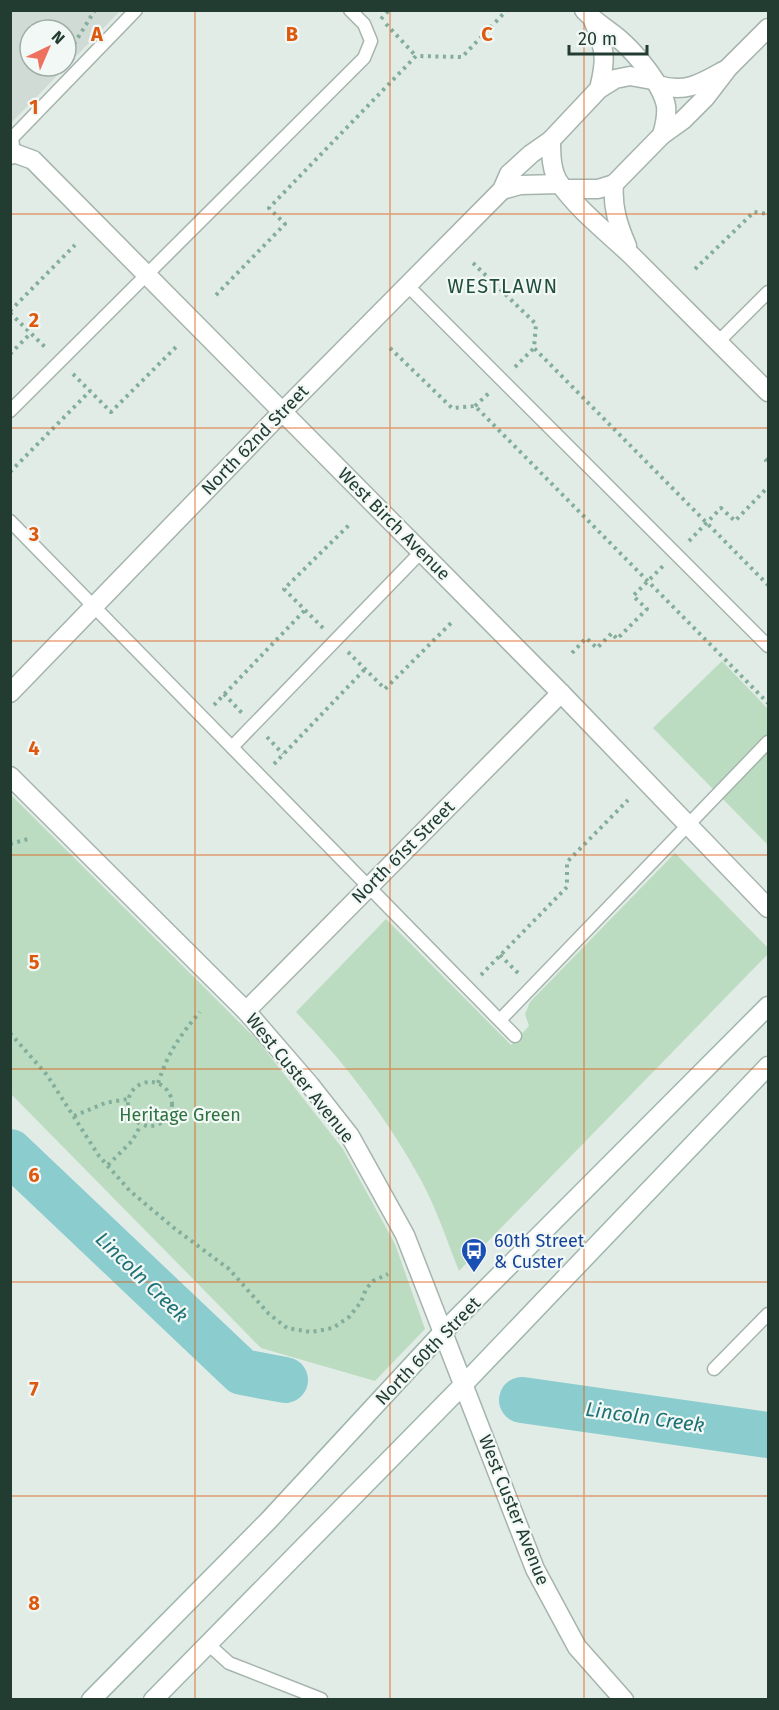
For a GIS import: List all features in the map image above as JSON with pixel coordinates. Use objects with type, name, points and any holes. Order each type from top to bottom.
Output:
[{"type":"street","points":[[589,15],[620,40],[655,82],[666,105],[662,135]]},
{"type":"street","points":[[589,15],[604,53],[605,65],[599,88]]},
{"type":"street","points":[[502,190],[520,185],[598,189],[614,184],[662,135],[705,98],[728,68],[768,28]]},
{"type":"street","points":[[728,68],[700,84],[684,88],[671,88],[630,76],[615,79],[599,88],[551,140],[551,157],[562,186],[575,204],[630,254],[768,392]]},
{"type":"street","name":"North 62nd Street","points":[[10,693],[282,412],[502,190],[510,174],[531,154],[551,140]]},
{"type":"street","name":"West Birch Avenue","points":[[12,154],[33,160],[561,693],[768,908]]},
{"type":"street","points":[[614,184],[612,202],[630,254]]},
{"type":"street","name":"North 61st Street","points":[[246,1011],[561,693]]},
{"type":"street","name":"West Custer Avenue","points":[[10,776],[246,1011],[310,1085],[350,1136],[405,1235],[535,1569],[577,1647],[624,1700]]},
{"type":"street","name":"North 60th Street","points":[[91,1700],[269,1520],[442,1333],[768,1006]]},
{"type":"street","points":[[153,1700],[463,1385],[768,1066]]},
{"type":"lane","points":[[12,154],[12,138],[136,10]]},
{"type":"lane","points":[[10,411],[148,276],[364,58],[371,41],[364,24],[350,10]]},
{"type":"lane","points":[[407,285],[768,646]]},
{"type":"lane","points":[[718,342],[768,292]]},
{"type":"lane","points":[[10,521],[515,1036]]},
{"type":"lane","points":[[232,747],[421,552]]},
{"type":"lane","points":[[500,1020],[768,742]]},
{"type":"lane","points":[[714,1369],[768,1314]]},
{"type":"lane","points":[[208,1644],[229,1663],[321,1698]]},
{"type":"path","points":[[78,38],[95,10]]},
{"type":"path","points":[[389,10],[381,19],[417,56],[462,57],[507,10]]},
{"type":"path","points":[[216,295],[285,224],[269,208],[417,56]]},
{"type":"path","points":[[694,269],[754,212],[768,214]]},
{"type":"path","points":[[75,245],[10,312],[111,412],[176,347]]},
{"type":"path","points":[[473,263],[536,324],[534,348],[768,585]]},
{"type":"path","points":[[10,354],[31,333]]},
{"type":"path","points":[[390,348],[452,408],[476,406],[768,703]]},
{"type":"path","points":[[10,472],[90,391]]},
{"type":"path","points":[[768,459],[766,461],[768,464]]},
{"type":"path","points":[[688,542],[722,508],[735,521],[768,487]]},
{"type":"path","points":[[572,652],[586,638],[597,648],[612,633],[617,639],[647,609],[633,596],[668,562]]},
{"type":"path","points":[[202,717],[305,610]]},
{"type":"path","points":[[261,777],[365,669]]},
{"type":"path","points":[[468,988],[567,887],[567,862],[628,800]]},
{"type":"path","points":[[10,844],[28,839]]},
{"type":"path","points":[[500,955],[532,987]]},
{"type":"path","points":[[158,1083],[166,1061],[180,1035],[200,1012]]},
{"type":"path","points":[[10,1033],[47,1075],[99,1156],[130,1191],[174,1228],[229,1269],[269,1314],[287,1328],[311,1332],[333,1328],[349,1317],[361,1302],[366,1289],[374,1281],[388,1274]]},
{"type":"path","points":[[142,1082],[158,1083],[164,1086],[171,1098],[171,1112],[156,1126],[141,1125],[130,1115],[128,1099],[135,1086],[142,1082]]},
{"type":"path","points":[[74,1116],[105,1103],[128,1099]]},
{"type":"path","points":[[107,1166],[132,1141],[141,1125]]},
{"type":"shaded area","points":[[10,11],[120,11],[78,54],[78,18],[18,18],[18,78],[55,78],[11,123]]},
{"type":"green space","points":[[722,661],[768,709],[768,845],[653,728]]},
{"type":"green space","name":"Heritage Green","points":[[11,795],[258,1041],[343,1149],[395,1244],[425,1329],[375,1381],[261,1348],[11,1094]]},
{"type":"green space","points":[[675,853],[768,948],[768,954],[459,1271],[427,1193],[395,1136],[332,1051],[296,1012],[386,919],[511,1045],[529,1026],[525,1014],[530,1002]]},
{"type":"waterway","name":"Lincoln Creek","points":[[10,1152],[242,1372],[285,1380]]},
{"type":"waterway","name":"Lincoln Creek","points":[[522,1400],[768,1435]]},
{"type":"place","name":"60th Street & Custer","points":[[474,1274]]},
{"type":"district","name":"WESTLAWN","points":[[503,286]]}]
